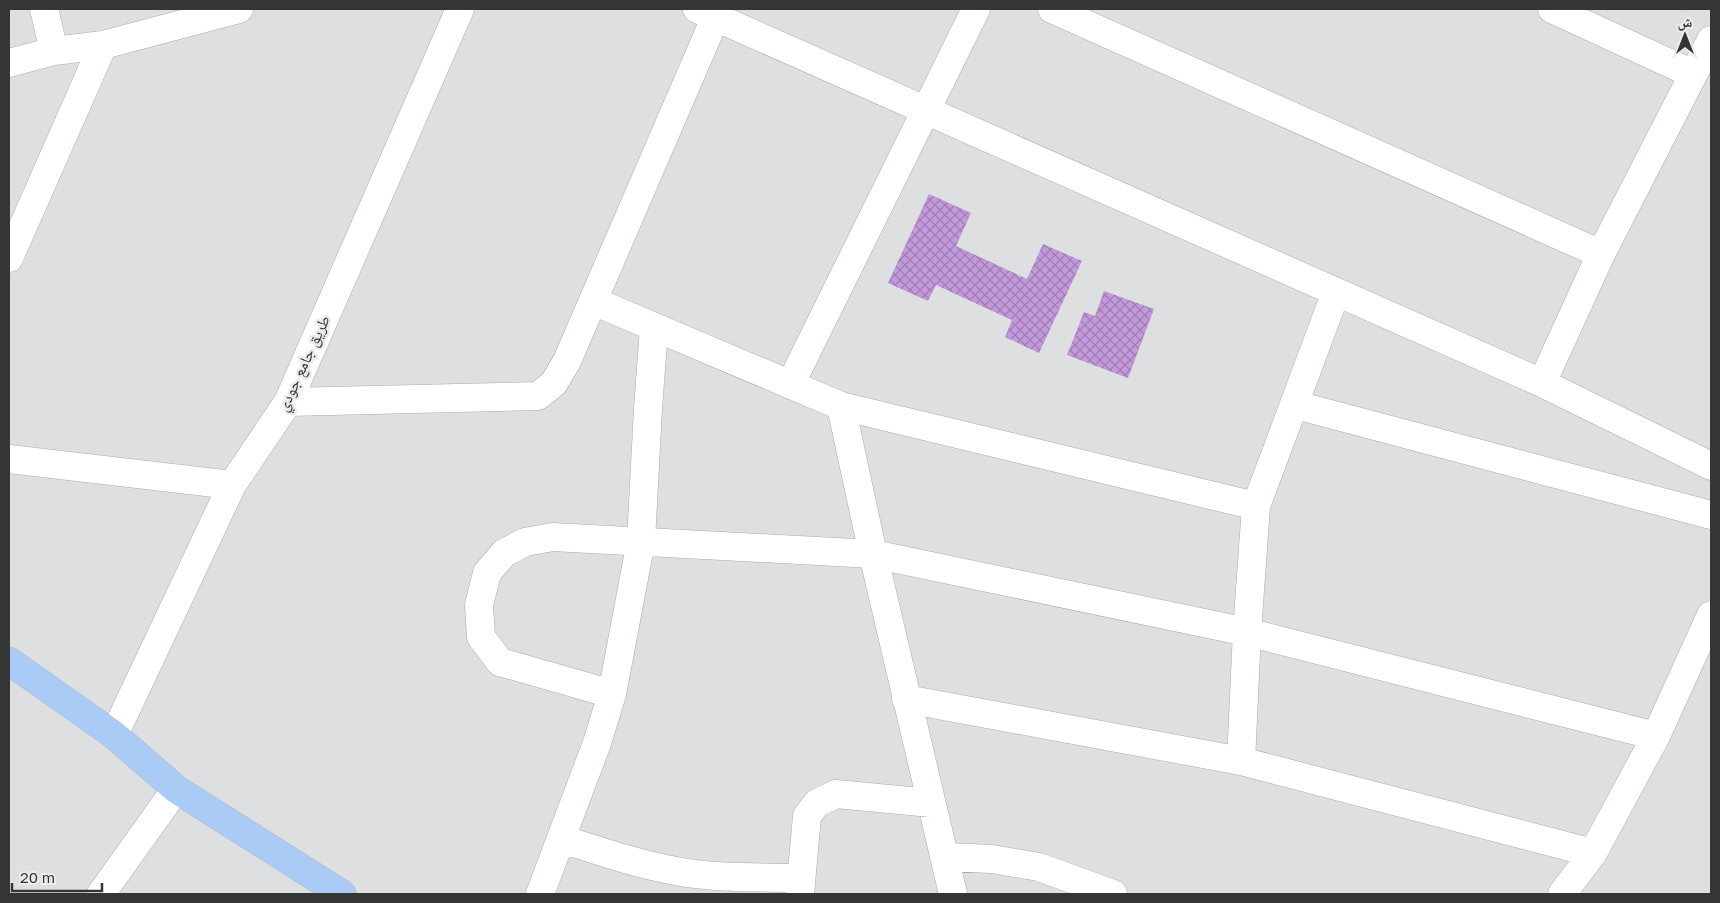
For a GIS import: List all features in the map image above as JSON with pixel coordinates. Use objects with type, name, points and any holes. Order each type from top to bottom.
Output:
[{"type":"main road","points":[[9,661],[114,735],[176,789],[342,894]]},
{"type":"street","points":[[44,9],[54,51]]},
{"type":"street","points":[[9,63],[54,51],[103,45],[239,9]]},
{"type":"street","name":"طريق جامع جودي","points":[[114,735],[232,485],[288,402],[460,9]]},
{"type":"street","points":[[790,385],[976,9]]},
{"type":"street","points":[[1052,9],[1601,254]]},
{"type":"street","points":[[1552,9],[1693,74]]},
{"type":"street","points":[[288,402],[538,396],[554,383],[567,361],[710,12],[926,110],[1542,383],[1711,466]]},
{"type":"street","points":[[1542,383],[1601,254],[1711,40]]},
{"type":"street","points":[[9,258],[103,45]]},
{"type":"street","points":[[1241,761],[1247,632],[1256,506],[1296,405],[1336,292]]},
{"type":"street","points":[[592,301],[841,406],[1256,506]]},
{"type":"street","points":[[540,894],[562,839],[612,694],[641,541],[654,328]]},
{"type":"street","points":[[1296,405],[1711,515]]},
{"type":"street","points":[[841,406],[906,699],[946,857],[953,894]]},
{"type":"street","points":[[9,459],[232,485]]},
{"type":"street","points":[[612,694],[500,662],[481,637],[479,606],[487,573],[504,552],[525,542],[552,537],[873,554],[1247,632],[1656,736]]},
{"type":"street","points":[[1562,894],[1593,853],[1656,736],[1711,615]]},
{"type":"street","points":[[906,699],[1241,761],[1593,853]]},
{"type":"street","points":[[101,894],[176,789]]},
{"type":"street","points":[[562,839],[640,863],[677,871],[800,886],[807,816],[817,803],[836,794],[932,803]]},
{"type":"street","points":[[946,857],[992,859],[1039,867],[1113,894]]},
{"type":"building","points":[[929,194],[971,213],[956,246],[1027,279],[1043,244],[1082,261],[1039,353],[1005,337],[1012,320],[936,285],[928,301],[888,283]]},
{"type":"building","points":[[1104,291],[1154,309],[1128,378],[1067,355],[1084,312],[1095,316]]}]
